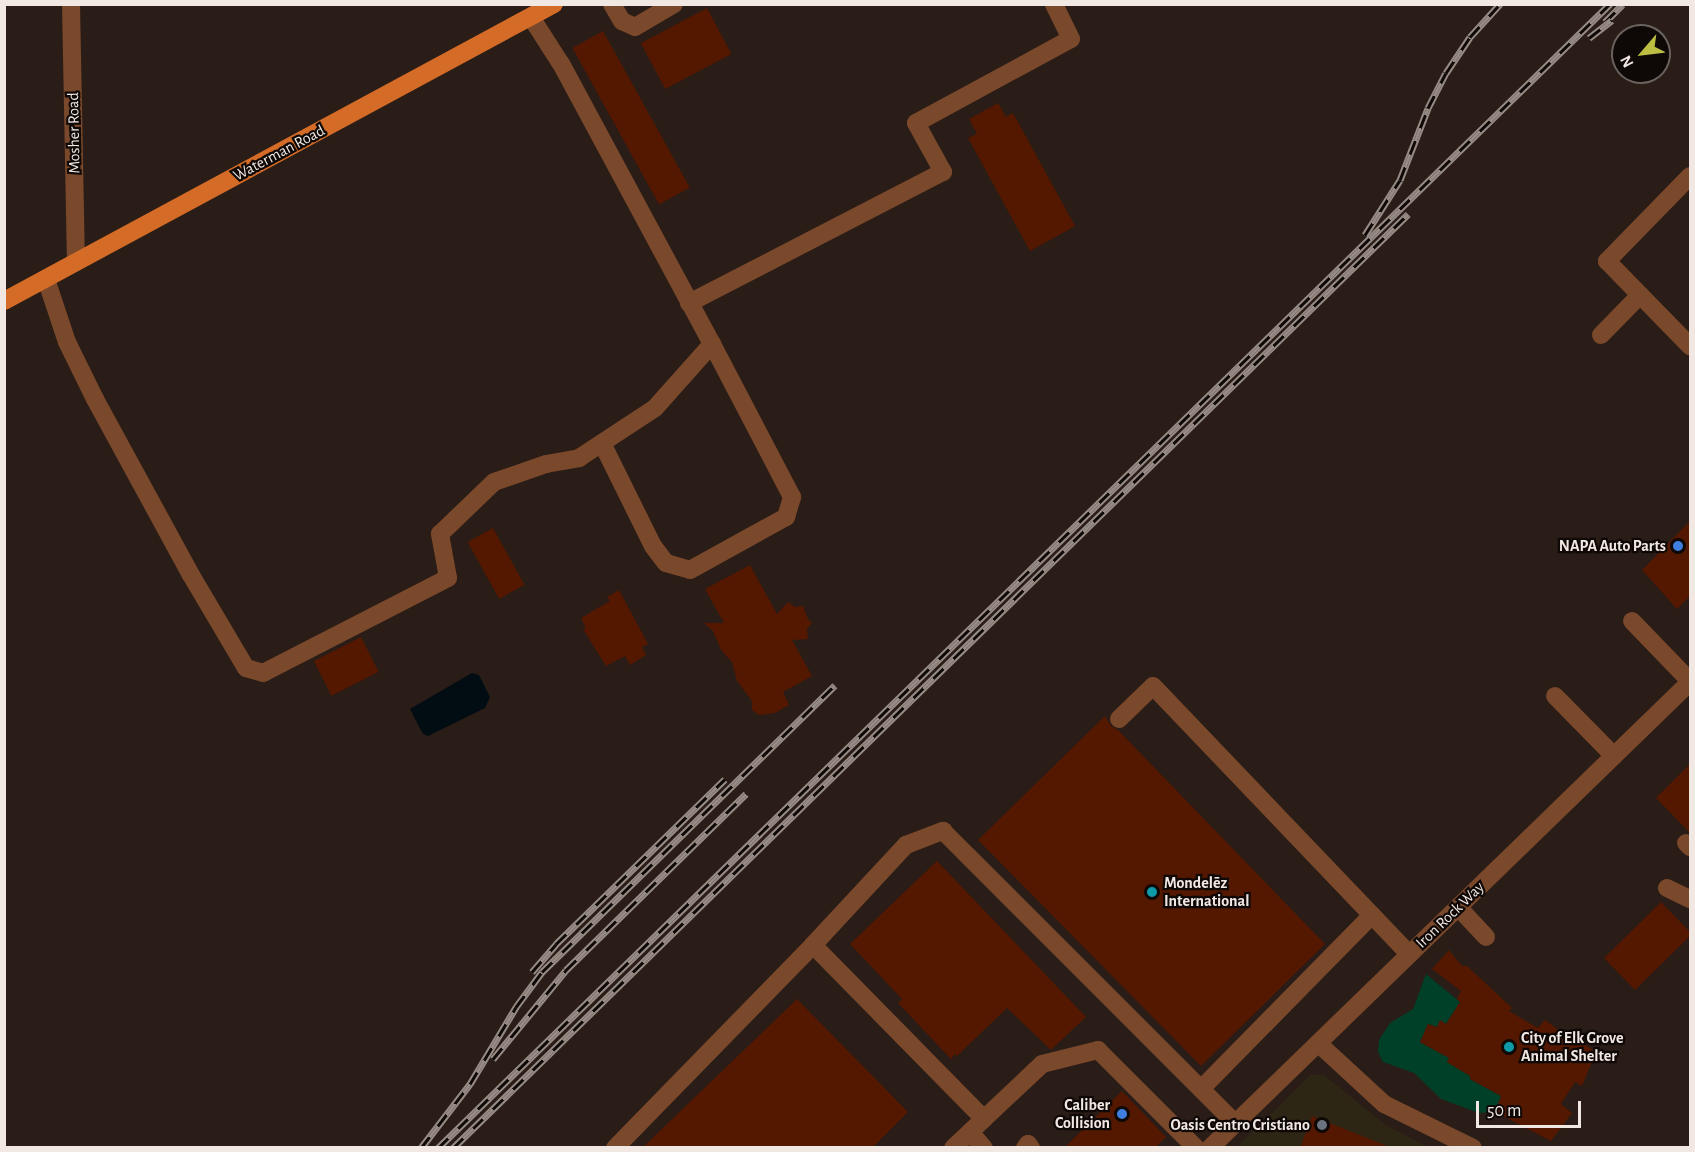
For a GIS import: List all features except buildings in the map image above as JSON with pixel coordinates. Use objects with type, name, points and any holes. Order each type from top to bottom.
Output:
[{"type":"main road","name":"Waterman Road","points":[[4,301],[554,4]]},
{"type":"street","name":"Mosher Road","points":[[72,4],[76,262]]},
{"type":"street","points":[[612,4],[622,21],[635,27],[674,4]]},
{"type":"street","points":[[689,303],[943,172],[916,123],[1071,39],[1054,4]]},
{"type":"street","points":[[531,17],[561,64],[792,496],[786,517],[690,570],[666,563],[653,546],[602,443]]},
{"type":"street","points":[[1690,176],[1607,261],[1690,346]]},
{"type":"street","points":[[46,279],[67,342],[191,575],[246,668],[263,673],[448,578],[440,534],[494,482],[546,464],[579,458],[655,408],[712,344]]},
{"type":"street","points":[[1601,335],[1640,294]]},
{"type":"street","points":[[1632,621],[1690,682]]},
{"type":"street","name":"Iron Rock Way","points":[[1210,1148],[1690,682]]},
{"type":"street","points":[[1119,719],[1153,686],[1409,954]]},
{"type":"street","points":[[1555,696],[1614,756]]},
{"type":"street","points":[[615,1148],[906,846],[943,831],[1235,1123]]},
{"type":"street","points":[[1667,888],[1690,899]]},
{"type":"street","points":[[1458,907],[1486,937]]},
{"type":"street","points":[[1201,1089],[1372,915]]},
{"type":"street","points":[[813,945],[984,1119]]},
{"type":"street","points":[[1318,1044],[1384,1104],[1449,1143],[1473,1148]]},
{"type":"street","points":[[953,1148],[1042,1064],[1098,1050],[1196,1148]]},
{"type":"street","points":[[970,1132],[984,1148]]},
{"type":"street","points":[[1025,1148],[1028,1144],[1031,1148]]},
{"type":"shaded area","points":[[472,673],[479,675],[490,697],[485,708],[428,736],[423,734],[410,709]]},
{"type":"shaded area","points":[[1310,1075],[1324,1075],[1386,1125],[1428,1147],[1236,1148]]},
{"type":"green space","points":[[1426,974],[1460,1002],[1446,1024],[1440,1021],[1437,1027],[1428,1024],[1420,1042],[1449,1058],[1447,1062],[1470,1076],[1470,1079],[1501,1096],[1495,1112],[1479,1113],[1441,1099],[1414,1073],[1383,1062],[1378,1052],[1379,1040],[1390,1023],[1413,1009]]},
{"type":"railway","points":[[1365,235],[1400,180],[1428,108],[1446,73],[1470,37],[1500,4]]},
{"type":"railway","points":[[438,1148],[1610,4]]},
{"type":"railway","points":[[1605,22],[1623,4]]},
{"type":"railway","points":[[1589,38],[1612,20]]},
{"type":"railway","points":[[453,1148],[1408,214]]},
{"type":"railway","points":[[421,1148],[470,1084],[516,1007],[542,972],[835,685]]},
{"type":"railway","points":[[532,972],[556,944],[725,779]]},
{"type":"railway","points":[[493,1059],[566,970],[746,794]]},
{"type":"place","name":"NAPA Auto Parts","points":[[1678,546]]},
{"type":"place","name":"Mondelēz International","points":[[1152,892]]},
{"type":"place","name":"City of Elk Grove Animal Shelter","points":[[1509,1047]]},
{"type":"place","name":"Caliber Collision","points":[[1122,1114]]},
{"type":"place","name":"Oasis Centro Cristiano","points":[[1322,1125]]}]
